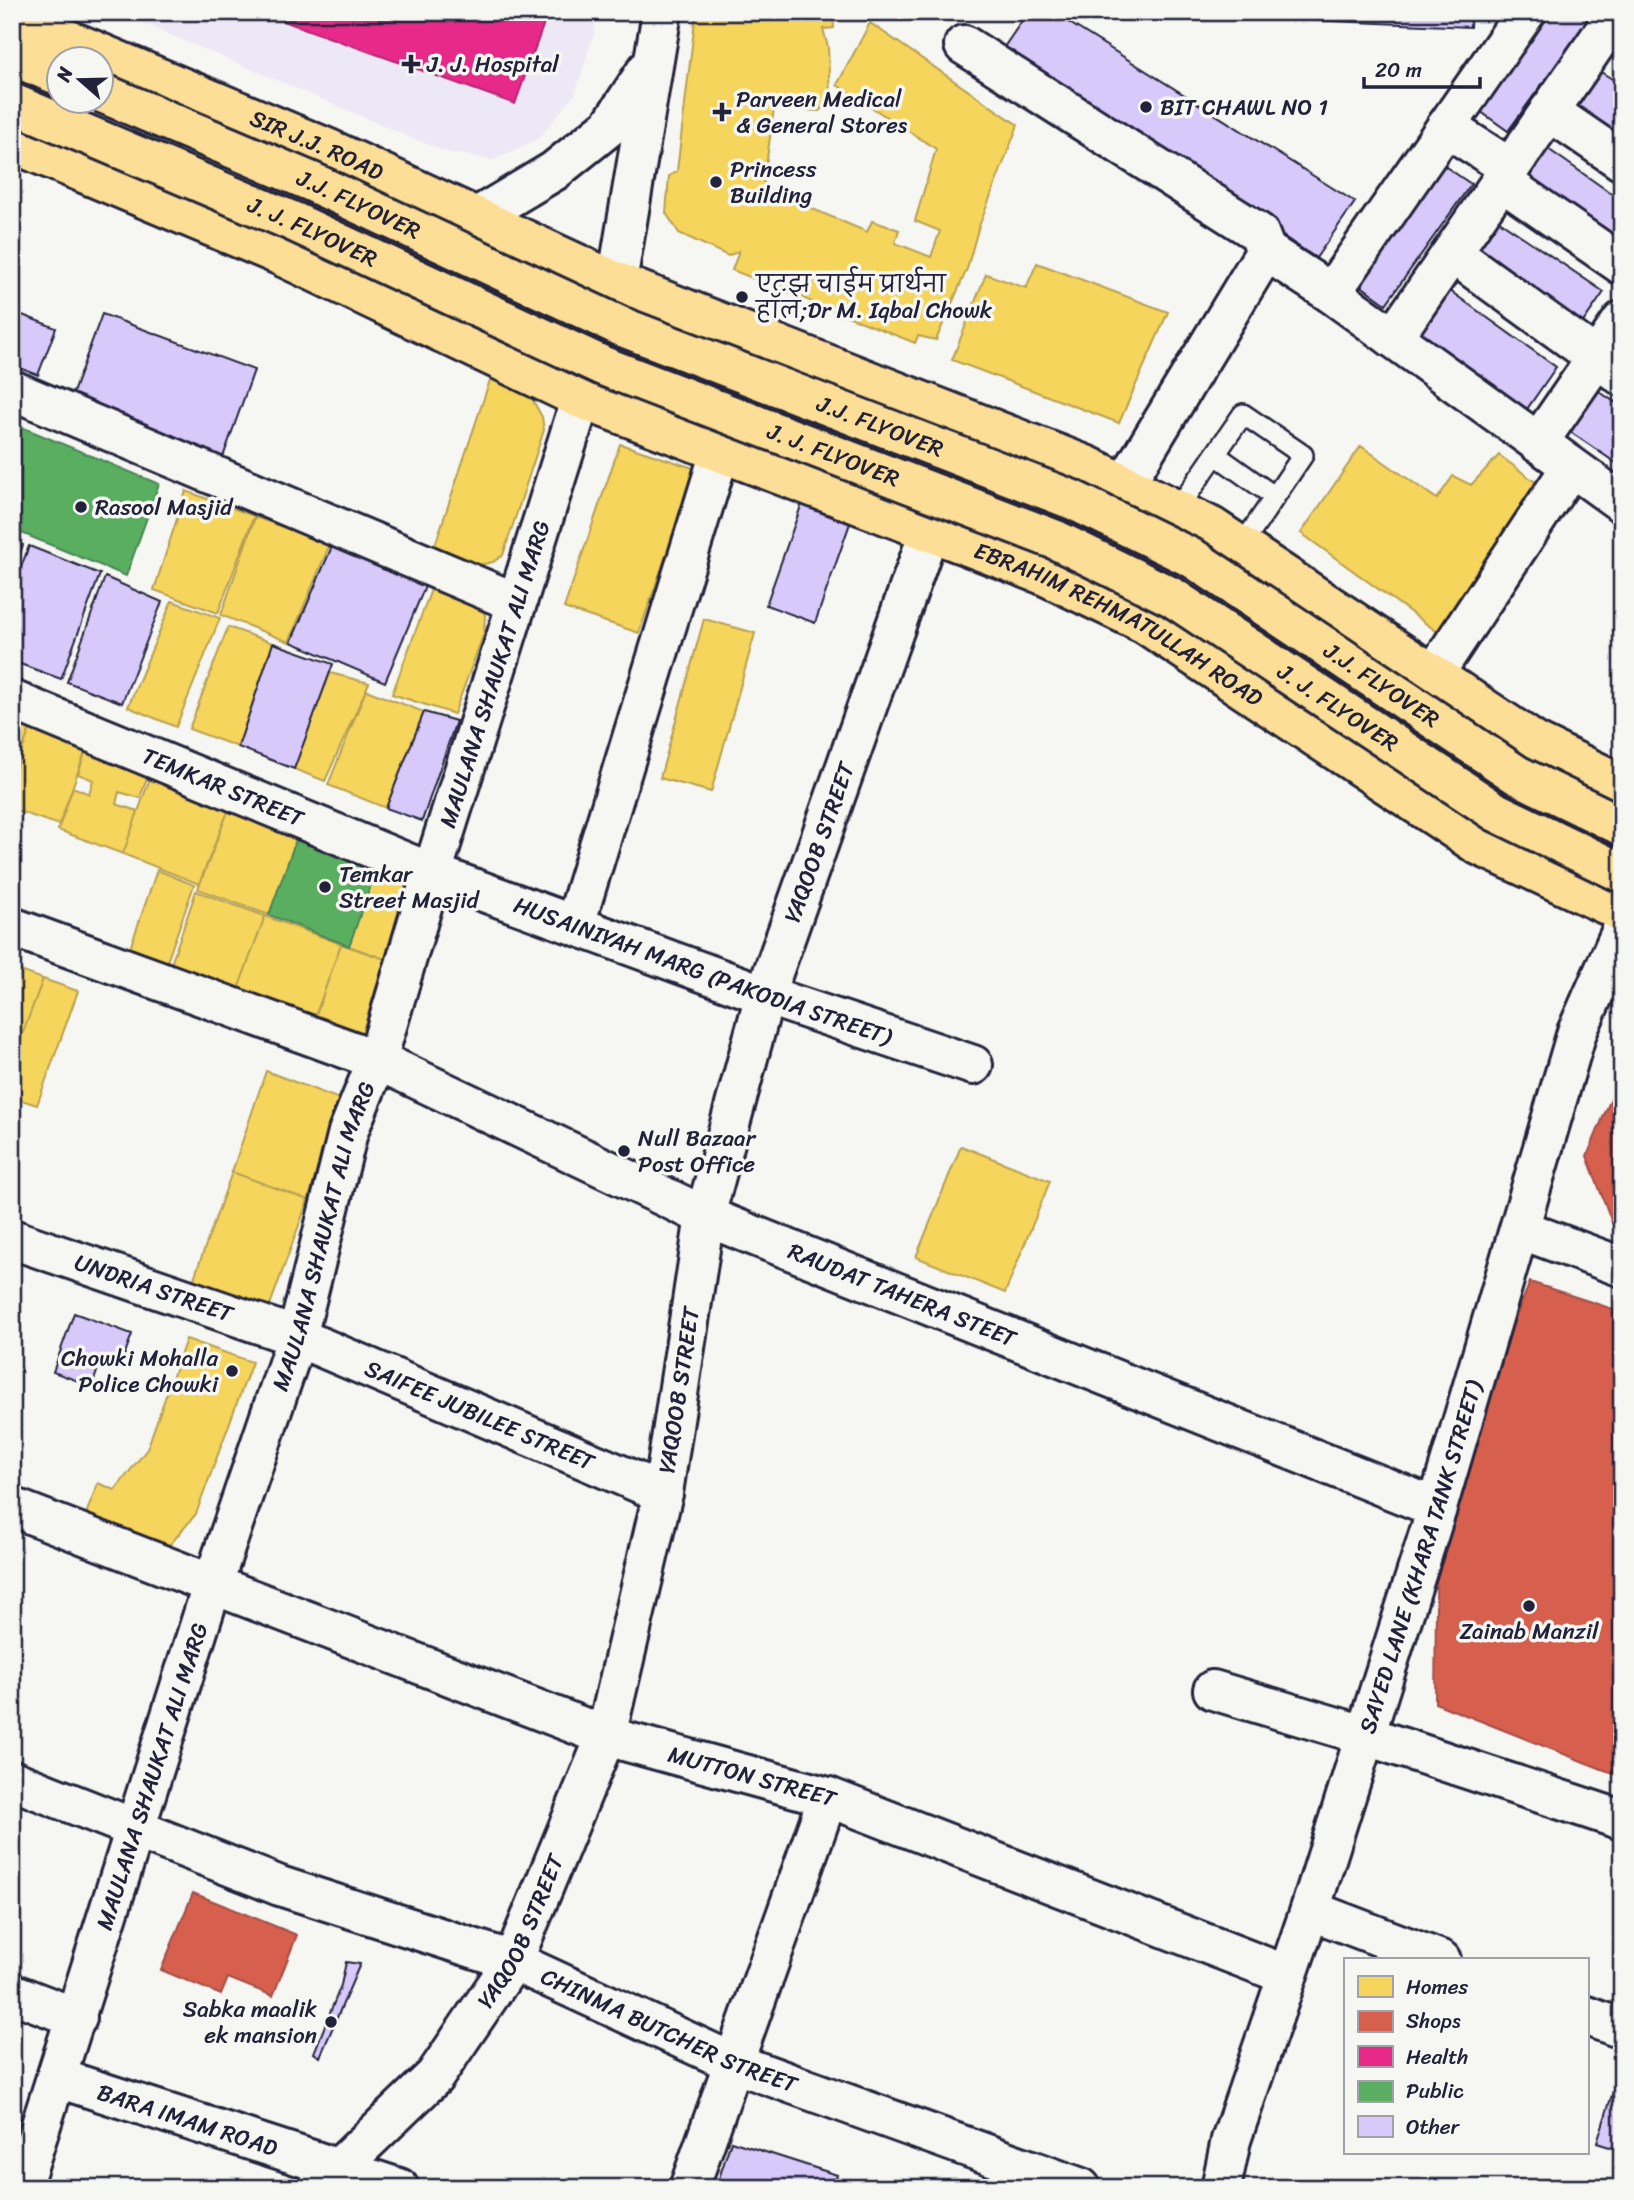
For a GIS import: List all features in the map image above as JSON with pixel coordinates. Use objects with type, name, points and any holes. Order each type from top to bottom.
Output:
[{"type":"main road","name":"SIR J.J. ROAD","points":[[12,16],[327,148],[617,282]]},
{"type":"main road","points":[[12,57],[46,70]]},
{"type":"main road","name":"J.J. FLYOVER","points":[[116,99],[312,182],[620,326],[1073,500],[1194,559],[1517,775],[1622,826]]},
{"type":"main road","name":"J. J. FLYOVER","points":[[12,103],[294,222],[603,366],[1056,540],[1172,597],[1496,812],[1622,873]]},
{"type":"main road","points":[[12,143],[279,255],[581,399]]},
{"type":"main road","points":[[617,282],[1088,467],[1212,527],[1535,742],[1622,784]]},
{"type":"main road","name":"EBRAHIM REHMATULLAH ROAD","points":[[581,399],[1041,574],[1145,624],[1478,845],[1622,912]]},
{"type":"street","name":"MAULANA SHAUKAT ALI MARG","points":[[21,2188],[138,1828],[213,1583],[297,1337],[348,1132],[377,1060],[432,873],[617,282],[662,12]]},
{"type":"street","points":[[1331,293],[1526,12]]},
{"type":"street","points":[[1393,338],[1606,29],[1608,12]]},
{"type":"street","points":[[964,45],[1259,233],[1266,251],[1331,293],[1622,503]]},
{"type":"street","points":[[477,217],[554,171],[610,126],[654,60]]},
{"type":"street","points":[[1549,111],[1622,161]]},
{"type":"street","points":[[1446,127],[1622,265]]},
{"type":"street","points":[[1125,484],[1266,251]]},
{"type":"street","points":[[1452,253],[1610,367]]},
{"type":"street","points":[[1538,443],[1610,367],[1622,321]]},
{"type":"street","points":[[12,390],[517,603]]},
{"type":"street","points":[[575,924],[720,452]]},
{"type":"street","points":[[1434,674],[1571,467]]},
{"type":"street","name":"YAQOOB STREET","points":[[327,2178],[435,2077],[513,1961],[606,1736],[663,1493],[705,1216],[765,995],[929,532]]},
{"type":"street","name":"TEMKAR STREET","points":[[12,700],[432,873]]},
{"type":"street","name":"HUSAINIYAH MARG (PAKODIA STREET)","points":[[432,873],[765,995],[973,1065]]},
{"type":"street","name":"RAUDAT TAHERA STEET","points":[[12,927],[377,1060],[705,1216],[1437,1508]]},
{"type":"street","name":"SAYED LANE (KHARA TANK STREET)","points":[[1230,2185],[1231,2140],[1310,1910],[1437,1508],[1577,1032],[1622,930]]},
{"type":"street","points":[[1520,1229],[1622,1267]]},
{"type":"street","name":"UNDRIA STREET","points":[[12,1239],[297,1337]]},
{"type":"street","name":"SAIFEE JUBILEE STREET","points":[[297,1337],[663,1493]]},
{"type":"street","name":"MUTTON STREET","points":[[12,1507],[606,1736],[828,1797],[1287,1975]]},
{"type":"street","points":[[1213,1690],[1364,1735],[1622,1820]]},
{"type":"street","name":"CHINMA BUTCHER STREET","points":[[12,1780],[280,1886],[513,1961],[734,2063],[1081,2188]]},
{"type":"street","points":[[690,2188],[828,1797]]},
{"type":"street","points":[[1310,1910],[1436,1958]]},
{"type":"street","points":[[12,1993],[77,2018]]},
{"type":"street","points":[[1588,2016],[1622,2029]]},
{"type":"street","name":"BARA IMAM ROAD","points":[[58,2078],[327,2178],[399,2188]]},
{"type":"lane","points":[[1177,510],[1243,414],[1303,455],[1241,547]]},
{"type":"lane","points":[[1216,455],[1275,497]]},
{"type":"shaded area","name":"J. J. Hospital","points":[[117,12],[596,12],[594,33],[575,94],[538,139],[493,160],[443,151]]},
{"type":"building: Homes","name":"Princess Building","points":[[696,12],[833,12],[834,28],[823,29],[828,47],[830,100],[819,111],[774,108],[763,188],[867,232],[872,221],[899,230],[895,243],[931,257],[940,231],[915,221],[936,149],[837,85],[870,23],[1018,125],[978,229],[967,269],[936,340],[918,336],[915,343],[732,270],[739,251],[728,256],[679,233],[666,213],[669,176],[677,171]]},
{"type":"building: Homes","points":[[1037,263],[1168,312],[1119,423],[952,360],[986,274],[1026,288]]},
{"type":"building: Homes","points":[[492,374],[530,395],[542,417],[544,430],[503,555],[493,562],[469,567],[431,557]]},
{"type":"building: Homes","points":[[620,444],[696,469],[639,633],[564,608]]},
{"type":"building: Homes","points":[[1361,446],[1437,499],[1453,476],[1471,485],[1499,455],[1542,487],[1439,633],[1301,533]]},
{"type":"building: Homes","points":[[186,491],[254,516],[218,613],[154,590]]},
{"type":"building: Homes","points":[[255,517],[330,544],[289,642],[221,615]]},
{"type":"building: Homes","points":[[432,587],[479,603],[485,615],[484,633],[454,714],[392,694]]},
{"type":"building: Homes","points":[[172,601],[220,618],[176,727],[128,707]]},
{"type":"building: Homes","points":[[704,619],[755,633],[711,792],[660,778]]},
{"type":"building: Homes","points":[[228,627],[273,643],[238,747],[189,729]]},
{"type":"building: Homes","points":[[330,673],[369,683],[325,781],[294,769]]},
{"type":"building: Homes","points":[[366,690],[424,712],[386,808],[328,785]]},
{"type":"building: Homes","points":[[12,705],[35,715],[12,777]]},
{"type":"building: Homes","points":[[35,715],[90,738],[59,825],[12,809],[12,778]]},
{"type":"building: Homes","points":[[90,738],[152,763],[140,798],[119,792],[116,804],[138,811],[123,854],[58,830],[73,787],[89,794],[93,780],[78,774]]},
{"type":"building: Homes","points":[[155,764],[234,796],[199,884],[123,854]]},
{"type":"building: Homes","points":[[234,796],[301,826],[269,915],[198,889]]},
{"type":"building: Homes","points":[[380,859],[415,872],[385,959],[349,946]]},
{"type":"building: Homes","points":[[157,870],[194,885],[163,973],[126,960]]},
{"type":"building: Homes","points":[[196,891],[265,916],[234,1000],[167,976]]},
{"type":"building: Homes","points":[[265,916],[341,944],[311,1028],[234,1000]]},
{"type":"building: Homes","points":[[341,944],[385,959],[357,1050],[310,1032]]},
{"type":"building: Homes","points":[[12,968],[43,979],[12,1062]]},
{"type":"building: Homes","points":[[43,979],[78,991],[37,1105],[12,1097],[12,1062]]},
{"type":"building: Homes","points":[[266,1071],[342,1100],[308,1200],[232,1172]]},
{"type":"building: Homes","points":[[961,1146],[1050,1181],[1005,1293],[916,1257]]},
{"type":"building: Homes","points":[[232,1172],[308,1200],[269,1308],[193,1281]]},
{"type":"building: Homes","points":[[186,1339],[252,1362],[196,1514],[168,1547],[86,1514],[98,1483],[115,1490],[147,1449]]},
{"type":"building: Shops","points":[[1622,1072],[1622,1249],[1587,1156]]},
{"type":"building: Shops","name":"Zainab Manzil","points":[[1530,1282],[1622,1312],[1622,1777],[1435,1703],[1437,1508]]},
{"type":"building: Shops","points":[[193,1893],[297,1935],[273,1996],[228,1978],[221,1995],[161,1970]]},
{"type":"building: Health","points":[[287,12],[548,12],[515,104],[283,21]]},
{"type":"building: Public","name":"Rasool Masjid","points":[[12,423],[159,484],[126,576],[12,529]]},
{"type":"building: Public","name":"Temkar Street Masjid","points":[[301,826],[380,859],[349,946],[269,915]]},
{"type":"building: Other","name":"BIT CHAWL NO 1","points":[[1028,12],[1052,12],[1355,202],[1316,258],[1002,50]]},
{"type":"building: Other","points":[[1127,12],[1471,12],[1470,27]]},
{"type":"building: Other","points":[[1536,12],[1584,12],[1591,17],[1508,131],[1470,104]]},
{"type":"building: Other","points":[[1596,69],[1622,85],[1622,144],[1569,111]]},
{"type":"building: Other","points":[[1541,144],[1622,201],[1622,263],[1512,185]]},
{"type":"building: Other","points":[[1440,163],[1471,184],[1386,304],[1356,282]]},
{"type":"building: Other","points":[[1492,216],[1604,292],[1579,328],[1468,252]]},
{"type":"building: Other","points":[[1446,288],[1556,367],[1527,409],[1415,331]]},
{"type":"building: Other","points":[[12,311],[56,328],[38,375],[12,365]]},
{"type":"building: Other","points":[[102,314],[254,370],[223,457],[70,401]]},
{"type":"building: Other","points":[[1588,384],[1622,407],[1622,467],[1560,425]]},
{"type":"building: Other","points":[[807,489],[856,506],[815,623],[766,605]]},
{"type":"building: Other","points":[[12,541],[23,545],[12,574]]},
{"type":"building: Other","points":[[333,544],[426,584],[385,682],[291,642]]},
{"type":"building: Other","points":[[29,546],[100,574],[61,679],[12,661],[12,591]]},
{"type":"building: Other","points":[[105,577],[162,602],[122,703],[67,682]]},
{"type":"building: Other","points":[[273,643],[333,664],[294,769],[238,747]]},
{"type":"building: Other","points":[[424,712],[456,721],[422,821],[386,808]]},
{"type":"building: Other","points":[[74,1313],[132,1334],[120,1367],[101,1360],[92,1386],[53,1372]]},
{"type":"building: Other","name":"Sabka maalik ek mansion","points":[[346,1962],[360,1964],[320,2057],[314,2053],[341,1985]]},
{"type":"building: Other","points":[[1622,2069],[1622,2151],[1597,2143]]},
{"type":"building: Other","points":[[731,2141],[837,2175],[833,2188],[716,2188]]},
{"type":"place","name":"J. J. Hospital","points":[[411,64]]},
{"type":"place","name":"BIT CHAWL NO 1","points":[[1146,107]]},
{"type":"place","name":"Parveen Medical & General Stores","points":[[722,112]]},
{"type":"place","name":"Princess Building","points":[[716,182]]},
{"type":"place","name":"एटझ चाईम प्रार्थना हॉल;Dr M. Iqbal Chowk","points":[[742,297]]},
{"type":"place","name":"Rasool Masjid","points":[[81,507]]},
{"type":"place","name":"Temkar Street Masjid","points":[[325,887]]},
{"type":"place","name":"Null Bazaar Post Office","points":[[624,1151]]},
{"type":"place","name":"Chowki Mohalla Police Chowki","points":[[232,1371]]},
{"type":"place","name":"Zainab Manzil","points":[[1529,1606]]},
{"type":"place","name":"Sabka maalik ek mansion","points":[[331,2022]]}]
